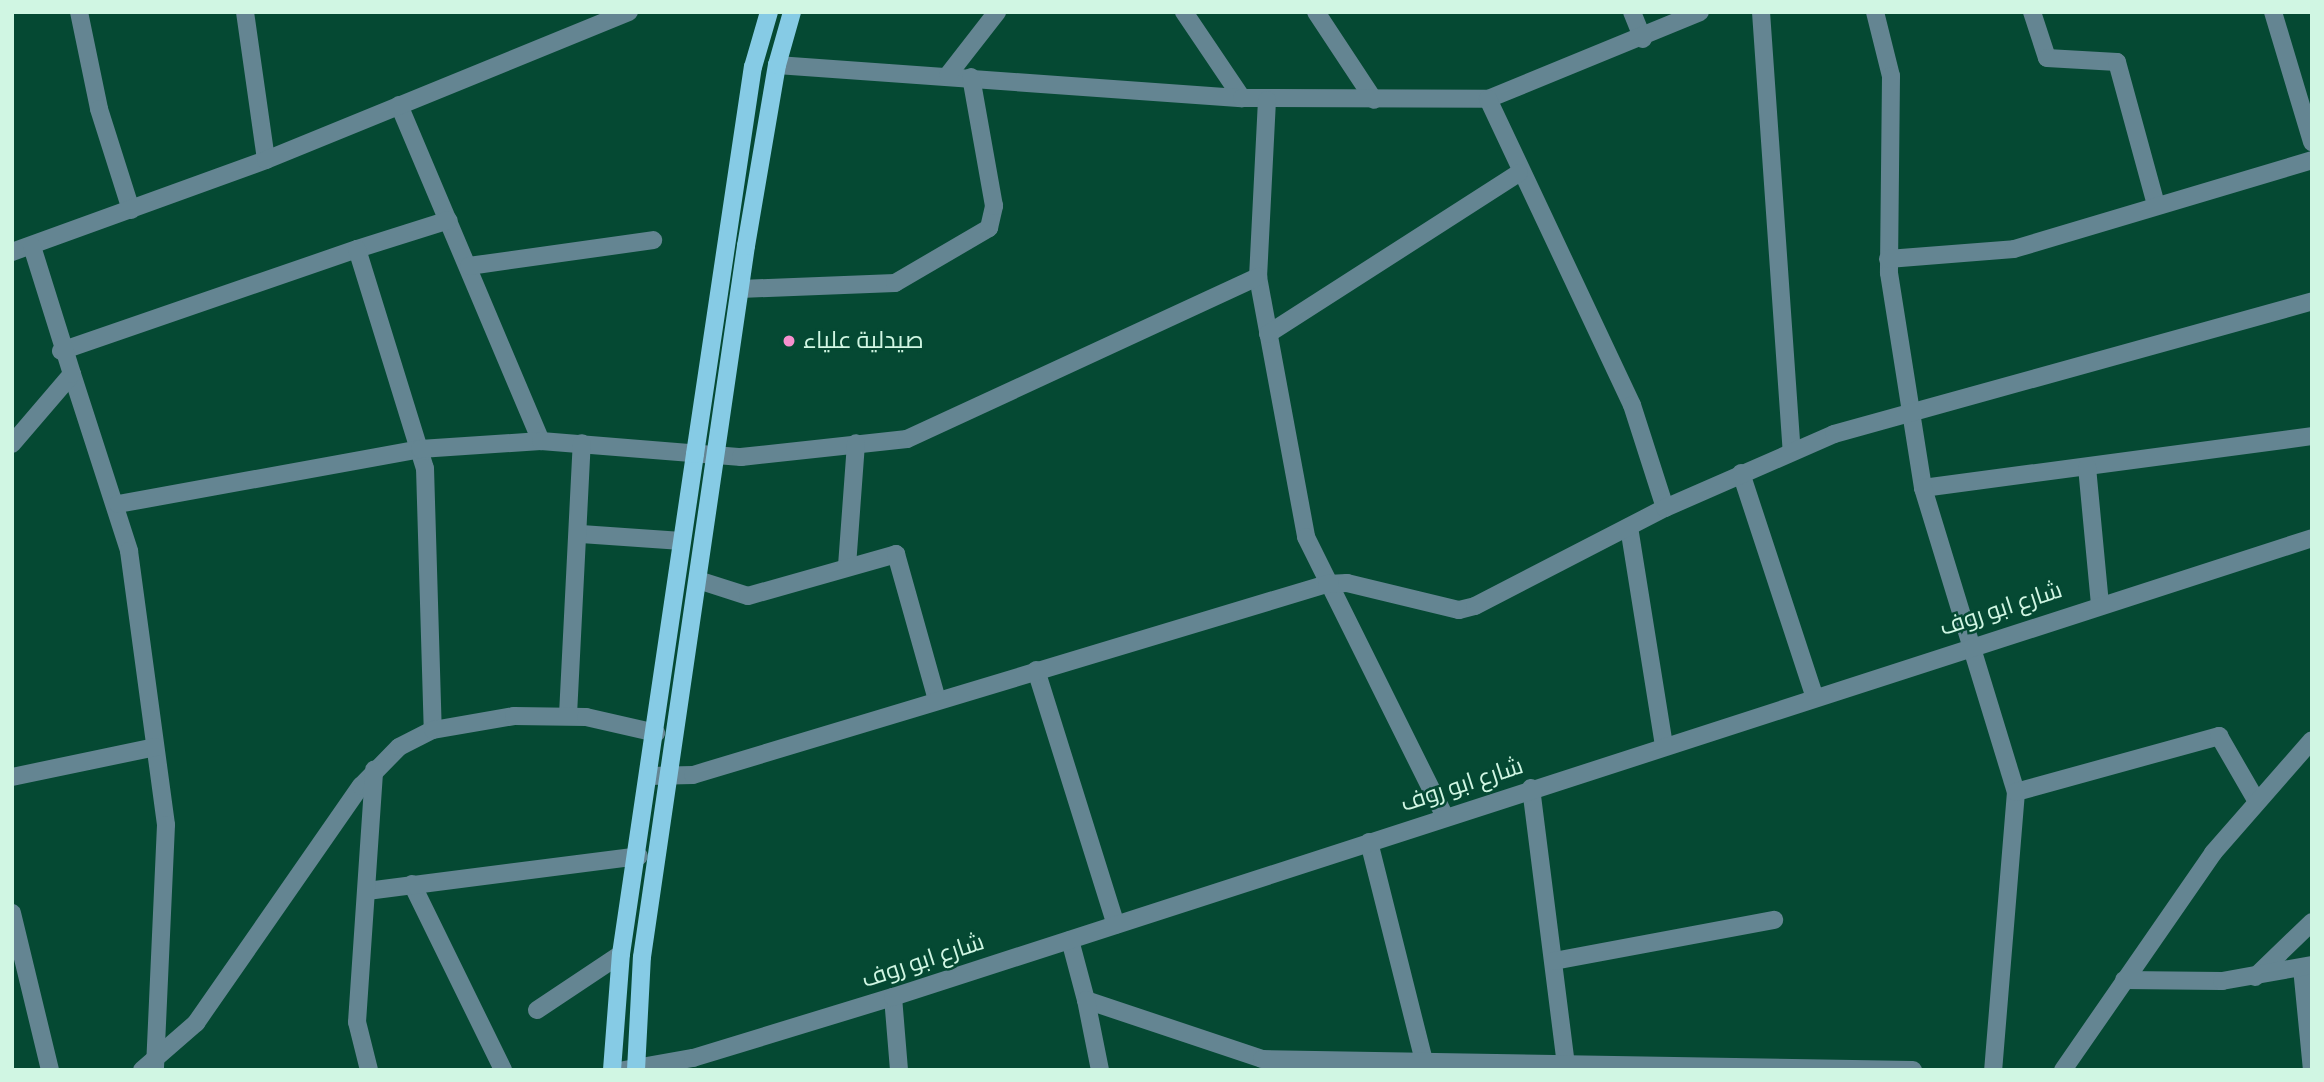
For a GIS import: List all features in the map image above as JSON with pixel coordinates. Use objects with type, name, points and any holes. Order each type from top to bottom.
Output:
[{"type":"main road","points":[[612,1070],[621,954],[639,856],[682,541],[754,67],[769,12]]},
{"type":"main road","points":[[632,1069],[642,957],[740,289],[777,65],[792,12]]},
{"type":"street","points":[[79,12],[131,210]]},
{"type":"street","points":[[245,12],[266,160]]},
{"type":"street","points":[[12,252],[266,160],[629,12]]},
{"type":"street","points":[[948,75],[997,12]]},
{"type":"street","points":[[1184,12],[1242,99]]},
{"type":"street","points":[[1316,12],[1374,100]]},
{"type":"street","points":[[1632,12],[1643,39]]},
{"type":"street","points":[[777,65],[948,75],[1242,99],[1488,99],[1643,39],[1700,12]]},
{"type":"street","points":[[1761,12],[1792,450]]},
{"type":"street","points":[[1875,12],[1891,76],[1888,259],[1915,412],[1923,488],[1974,643],[2016,792],[1993,1070]]},
{"type":"street","points":[[2032,12],[2047,58],[2117,62],[2156,205]]},
{"type":"street","points":[[2276,13],[2312,142]]},
{"type":"street","points":[[740,289],[895,283],[989,228],[994,206],[971,77]]},
{"type":"street","points":[[1488,99],[1519,173],[1632,405],[1665,508]]},
{"type":"street","points":[[1267,100],[1258,277],[1306,537],[1445,817]]},
{"type":"street","points":[[399,105],[541,442]]},
{"type":"street","points":[[1888,259],[2014,249],[2312,160]]},
{"type":"street","points":[[1268,334],[1519,173]]},
{"type":"street","points":[[61,351],[449,220]]},
{"type":"street","points":[[469,266],[653,240]]},
{"type":"street","points":[[32,246],[61,351],[72,374],[118,504],[155,747],[166,839],[150,1068]]},
{"type":"street","points":[[357,249],[420,449],[426,483],[433,730]]},
{"type":"street","points":[[118,504],[420,449],[541,442],[582,443],[716,456],[920,436],[1258,277]]},
{"type":"street","points":[[649,776],[670,777],[1327,584],[1348,583],[1459,610],[1665,508],[1792,450],[1915,412],[2308,306]]},
{"type":"street","points":[[12,443],[72,374]]},
{"type":"street","points":[[1923,488],[2312,436]]},
{"type":"street","points":[[568,715],[581,534],[582,443]]},
{"type":"street","points":[[848,566],[856,443]]},
{"type":"street","points":[[2087,467],[2100,604]]},
{"type":"street","points":[[1741,473],[1814,695]]},
{"type":"street","points":[[1629,527],[1664,746]]},
{"type":"street","points":[[581,534],[682,541]]},
{"type":"street","name":"شارع ابو روف","points":[[632,1069],[893,997],[1974,643],[2312,538]]},
{"type":"street","points":[[698,580],[748,596],[848,566],[898,557],[937,700]]},
{"type":"street","points":[[1036,670],[1116,925]]},
{"type":"street","points":[[150,1068],[196,1023],[374,770],[399,747],[433,730],[514,716],[568,715],[656,733]]},
{"type":"street","points":[[2016,792],[2219,736],[2256,800]]},
{"type":"street","points":[[2063,1070],[2124,980],[2256,800],[2312,740]]},
{"type":"street","points":[[12,777],[155,747]]},
{"type":"street","points":[[369,1070],[357,1022],[374,770]]},
{"type":"street","points":[[1531,788],[1566,1064]]},
{"type":"street","points":[[1369,842],[1425,1065]]},
{"type":"street","points":[[367,891],[639,856]]},
{"type":"street","points":[[412,884],[503,1070]]},
{"type":"street","points":[[12,913],[50,1070]]},
{"type":"street","points":[[1554,961],[1774,920]]},
{"type":"street","points":[[2255,977],[2312,922]]},
{"type":"street","points":[[1070,940],[1100,1070]]},
{"type":"street","points":[[537,1010],[621,954]]},
{"type":"street","points":[[2124,980],[2255,977],[2307,966],[2312,1070]]},
{"type":"street","points":[[893,997],[899,1070]]},
{"type":"street","points":[[1086,1000],[1236,1055],[1425,1065],[1771,1066],[1913,1070]]},
{"type":"place","name":"صيدلية علياء","points":[[789,341]]}]
